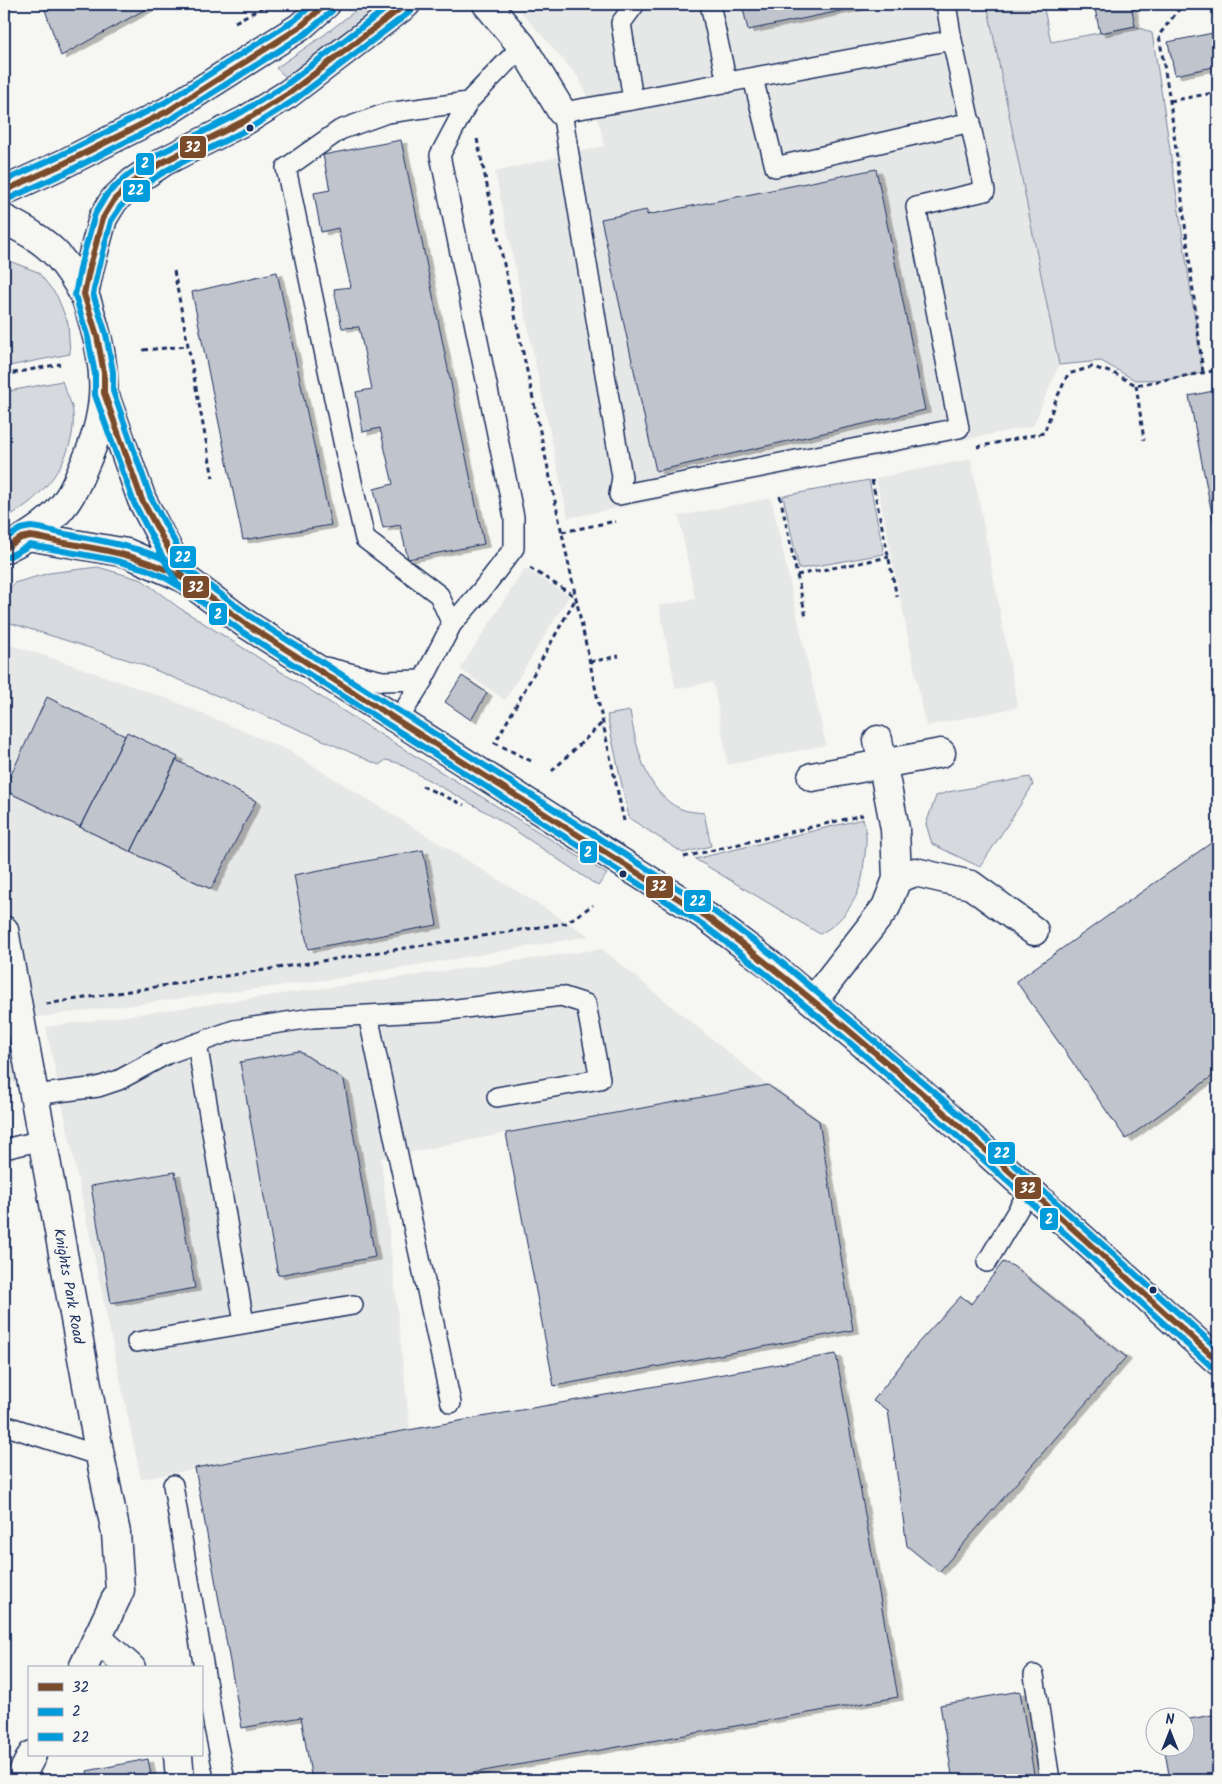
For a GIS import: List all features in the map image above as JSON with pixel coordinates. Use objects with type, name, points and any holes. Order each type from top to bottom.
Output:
[{"type":"street","points":[[4,192],[168,110],[300,27],[326,4]]},
{"type":"street","points":[[84,294],[103,218],[114,200],[133,182],[163,162],[246,120],[288,94],[406,4]]},
{"type":"street","points":[[487,4],[522,46],[562,112]]},
{"type":"street","points":[[4,219],[43,242],[59,257],[84,294],[97,336],[104,373],[104,393],[100,426],[71,495],[54,516],[28,536],[4,549]]},
{"type":"street","points":[[104,393],[142,500],[184,578]]},
{"type":"street","points":[[28,536],[127,553],[184,578],[246,624],[707,918],[768,963],[927,1098],[1218,1361]]},
{"type":"street","points":[[813,1001],[846,961],[886,907],[897,879],[895,829],[880,752]]},
{"type":"street","points":[[812,777],[880,752],[941,753]]},
{"type":"street","points":[[897,879],[916,872],[971,885],[1034,931]]},
{"type":"street","name":"Knights Park Road","points":[[4,930],[100,1456],[116,1533],[120,1590],[84,1666]]},
{"type":"street","points":[[96,1638],[129,1666]]},
{"type":"street","points":[[19,1780],[31,1756]]},
{"type":"street","points":[[178,1756],[180,1780]]},
{"type":"lane","points":[[633,100],[621,22],[635,4]]},
{"type":"lane","points":[[710,4],[727,82]]},
{"type":"lane","points":[[946,4],[985,191],[916,207],[958,428],[619,495],[622,477],[562,112],[952,40]]},
{"type":"lane","points":[[398,720],[423,680],[452,624],[510,556],[514,548],[514,517],[440,155],[468,102],[522,46]]},
{"type":"lane","points":[[753,78],[775,167],[971,122]]},
{"type":"lane","points":[[452,624],[439,595],[365,539],[286,168],[340,130],[387,113],[468,102]]},
{"type":"lane","points":[[309,663],[382,681],[423,680]]},
{"type":"lane","points":[[34,1094],[98,1087],[119,1080],[167,1054],[234,1030],[312,1018],[441,1011],[561,996],[586,1004],[600,1079],[497,1096]]},
{"type":"lane","points":[[368,1015],[451,1403]]},
{"type":"lane","points":[[197,1043],[244,1324]]},
{"type":"lane","points":[[4,1149],[43,1140]]},
{"type":"lane","points":[[987,1262],[1029,1191]]},
{"type":"lane","points":[[137,1342],[354,1305]]},
{"type":"lane","points":[[4,1425],[100,1456]]},
{"type":"lane","points":[[173,1485],[213,1722],[225,1780]]},
{"type":"lane","points":[[1034,1675],[1050,1780]]},
{"type":"path","points":[[235,22],[268,4]]},
{"type":"path","points":[[1200,4],[1180,6],[1159,35],[1170,101],[1203,373]]},
{"type":"path","points":[[1170,101],[1218,92]]},
{"type":"path","points":[[468,102],[624,821]]},
{"type":"path","points":[[174,271],[213,478]]},
{"type":"path","points":[[142,350],[188,346]]},
{"type":"path","points":[[4,375],[60,364]]},
{"type":"path","points":[[1136,385],[1144,440]]},
{"type":"path","points":[[872,480],[897,597]]},
{"type":"path","points":[[780,496],[806,617]]},
{"type":"path","points":[[510,556],[576,597]]},
{"type":"path","points":[[797,574],[889,557]]},
{"type":"path","points":[[531,761],[495,743],[576,597]]},
{"type":"path","points":[[590,662],[619,656]]},
{"type":"path","points":[[552,771],[602,723]]},
{"type":"path","points":[[422,786],[464,805]]},
{"type":"path","points":[[684,857],[864,815]]},
{"type":"path","points":[[51,1003],[566,922],[594,905]]},
{"type":"shaded area","points":[[364,4],[384,4],[288,79],[276,68],[324,35]]},
{"type":"shaded area","points":[[514,4],[987,4],[1059,365],[1033,426],[568,518],[495,172],[604,146],[600,126],[579,78]]},
{"type":"shaded area","points":[[987,4],[1043,4],[1051,42],[1135,26],[1152,33],[1203,373],[1170,379],[1135,380],[1101,361],[1059,365]]},
{"type":"shaded area","points":[[4,259],[38,272],[57,296],[68,323],[70,354],[4,367]]},
{"type":"shaded area","points":[[62,381],[73,410],[73,427],[71,439],[62,463],[39,494],[24,507],[4,519],[4,392]]},
{"type":"shaded area","points":[[971,459],[1018,707],[926,726],[876,478]]},
{"type":"shaded area","points":[[869,480],[884,554],[799,569],[783,496]]},
{"type":"shaded area","points":[[771,498],[826,745],[728,765],[713,682],[676,689],[659,606],[695,599],[679,516]]},
{"type":"shaded area","points":[[98,567],[142,580],[178,607],[607,874],[598,886],[495,817],[398,763],[386,760],[379,765],[138,663],[4,621],[4,595],[14,583],[49,573]]},
{"type":"shaded area","points":[[525,568],[569,596],[505,700],[460,669]]},
{"type":"shaded area","points":[[4,643],[171,700],[289,751],[590,936],[340,978],[7,1021],[17,1084],[4,1077]]},
{"type":"shaded area","points":[[630,711],[639,753],[651,780],[669,802],[684,810],[704,813],[711,846],[683,853],[629,818],[607,715]]},
{"type":"shaded area","points":[[1030,777],[1033,785],[980,867],[932,844],[926,824],[936,796],[948,792]]},
{"type":"shaded area","points":[[863,819],[866,830],[866,846],[858,892],[843,916],[820,934],[695,859]]},
{"type":"shaded area","points":[[602,949],[768,1085],[381,1158],[410,1430],[141,1479],[46,1027]]},
{"type":"building","points":[[43,4],[155,4],[61,56]]},
{"type":"building","points":[[742,4],[874,4],[748,30]]},
{"type":"building","points":[[1094,4],[1131,4],[1135,26],[1100,33]]},
{"type":"building","points":[[1218,32],[1218,66],[1175,75],[1168,42]]},
{"type":"building","points":[[401,140],[484,544],[408,559],[400,525],[383,528],[374,489],[393,484],[380,428],[363,432],[356,392],[372,389],[359,327],[342,328],[334,289],[351,287],[338,228],[321,232],[314,193],[330,190],[323,155]]},
{"type":"building","points":[[876,169],[925,410],[656,471],[601,219],[647,210],[647,215]]},
{"type":"building","points":[[277,272],[331,525],[243,540],[192,292]]},
{"type":"building","points":[[1218,390],[1218,545],[1189,396]]},
{"type":"building","points":[[462,676],[487,693],[471,720],[445,702]]},
{"type":"building","points":[[47,697],[125,736],[80,827],[4,790]]},
{"type":"building","points":[[127,732],[178,757],[131,852],[80,827]]},
{"type":"building","points":[[176,760],[256,801],[211,889],[131,852]]},
{"type":"building","points":[[1218,838],[1218,1072],[1126,1139],[1016,981]]},
{"type":"building","points":[[423,850],[437,925],[308,949],[294,875]]},
{"type":"building","points":[[299,1051],[344,1080],[375,1257],[278,1275],[240,1062]]},
{"type":"building","points":[[768,1085],[819,1121],[853,1330],[554,1386],[506,1133]]},
{"type":"building","points":[[175,1172],[195,1288],[111,1303],[91,1186]]},
{"type":"building","points":[[1003,1262],[1013,1266],[1126,1357],[939,1572],[907,1546],[888,1410],[873,1401],[917,1344],[961,1296],[971,1304]]},
{"type":"building","points":[[836,1354],[898,1697],[433,1780],[312,1780],[301,1717],[242,1728],[195,1468]]},
{"type":"building","points":[[1020,1691],[1035,1780],[953,1780],[940,1705]]},
{"type":"building","points":[[1218,1714],[1218,1780],[1170,1780],[1166,1756],[1194,1756],[1194,1718]]},
{"type":"building","points":[[148,1759],[152,1780],[89,1780],[87,1771]]},
{"type":"transit line","name":"22","points":[[4,181],[59,156],[164,103],[295,20],[313,4]]},
{"type":"transit line","name":"32","points":[[4,191],[63,164],[168,111],[300,27],[326,4]]},
{"type":"transit line","name":"2","points":[[392,4],[283,87],[242,112],[159,154],[128,175],[107,194],[95,214],[81,264],[75,295],[88,338],[95,374],[95,395],[134,503],[177,584],[241,631],[702,924],[769,976],[898,1084],[1212,1367]]},
{"type":"transit line","name":"32","points":[[406,4],[288,94],[246,120],[163,162],[133,182],[114,200],[103,218],[84,294],[97,336],[104,373],[104,393],[142,500],[184,578],[246,624],[707,917],[774,969],[904,1077],[1218,1361]]},
{"type":"transit line","name":"2","points":[[8,199],[67,172],[173,118],[305,34],[332,11]]},
{"type":"transit line","name":"22","points":[[411,11],[293,101],[250,128],[167,170],[138,189],[121,206],[111,221],[93,294],[106,334],[113,372],[113,391],[150,496],[191,572],[251,617],[712,910],[774,956],[933,1091],[1218,1349]]},
{"type":"transit line","name":"22","points":[[4,539],[21,529],[40,528],[136,549],[169,561],[202,580]]},
{"type":"transit line","name":"32","points":[[4,549],[21,538],[30,536],[100,549],[166,569],[197,587]]},
{"type":"transit line","name":"2","points":[[8,557],[30,545],[113,560],[146,569],[192,594]]}]
